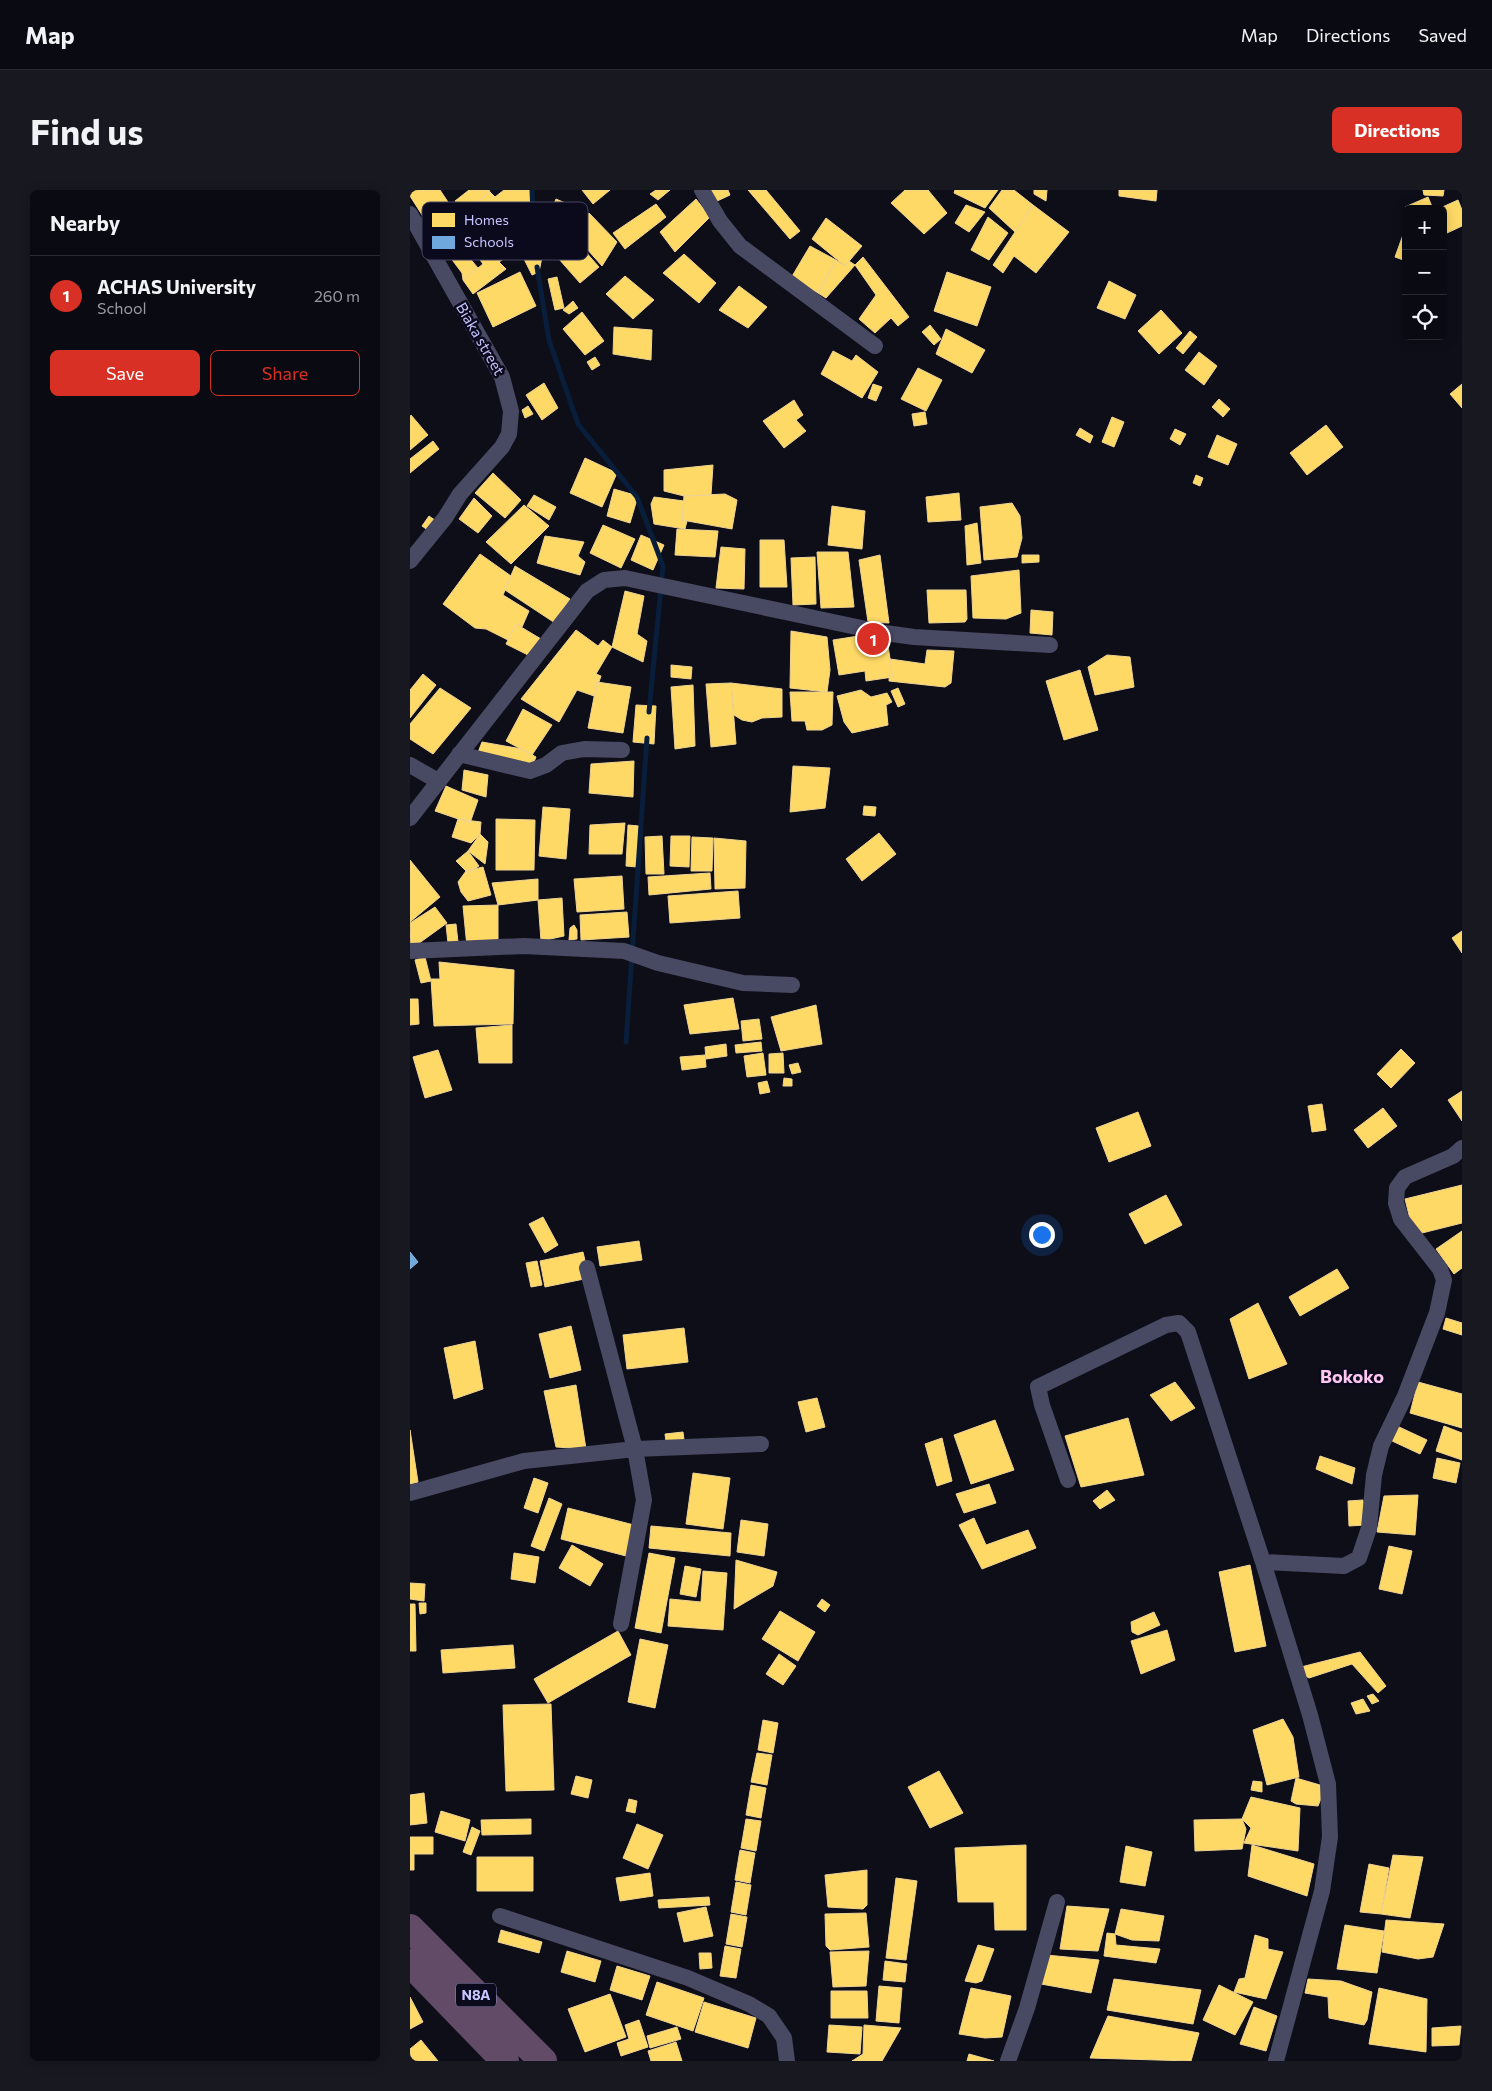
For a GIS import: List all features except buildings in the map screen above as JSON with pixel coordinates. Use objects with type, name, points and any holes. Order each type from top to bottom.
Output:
[{"type":"highway","name":"N8A","points":[[410,1928],[543,2061]]},
{"type":"highway","name":"N8A","points":[[410,1964],[506,2061]]},
{"type":"street","points":[[702,190],[720,222],[740,246],[875,346]]},
{"type":"street","name":"Biaka street","points":[[410,214],[422,235]]},
{"type":"street","name":"Biaka street","points":[[412,552],[445,518],[460,494],[502,448],[509,434],[511,411],[502,377],[436,260]]},
{"type":"street","points":[[410,818],[587,591],[604,580],[624,578],[885,633],[914,637],[1050,645]]},
{"type":"street","points":[[459,754],[530,771],[546,766],[562,753],[584,749],[622,750]]},
{"type":"street","points":[[410,765],[438,782]]},
{"type":"street","points":[[410,951],[524,946],[624,951],[658,963],[743,984],[792,985]]},
{"type":"street","points":[[1263,1562],[1344,1566],[1359,1558],[1369,1528],[1374,1475],[1381,1446],[1405,1396],[1434,1322],[1444,1280],[1440,1269],[1401,1219],[1396,1203],[1397,1188],[1405,1177],[1452,1156],[1462,1148]]},
{"type":"street","points":[[587,1268],[635,1449],[644,1500],[621,1624]]},
{"type":"street","points":[[1068,1480],[1042,1405],[1038,1387],[1166,1325],[1179,1323],[1188,1332],[1263,1562],[1310,1715],[1328,1784],[1330,1837],[1322,1891],[1276,2061]]},
{"type":"street","points":[[410,1493],[524,1461],[635,1449],[761,1444]]},
{"type":"street","points":[[1008,2061],[1027,2008],[1057,1902]]},
{"type":"street","points":[[500,1916],[688,1978],[749,2004],[769,2016],[784,2038],[788,2061]]},
{"type":"waterway","points":[[532,190],[532,202]]},
{"type":"waterway","points":[[537,267],[549,340],[578,424],[637,497],[663,566],[649,712]]},
{"type":"waterway","points":[[626,1042],[647,738]]},
{"type":"place","name":"ACHAS University","points":[[873,639]]},
{"type":"district","name":"Bokoko","points":[[1352,1377]]}]
